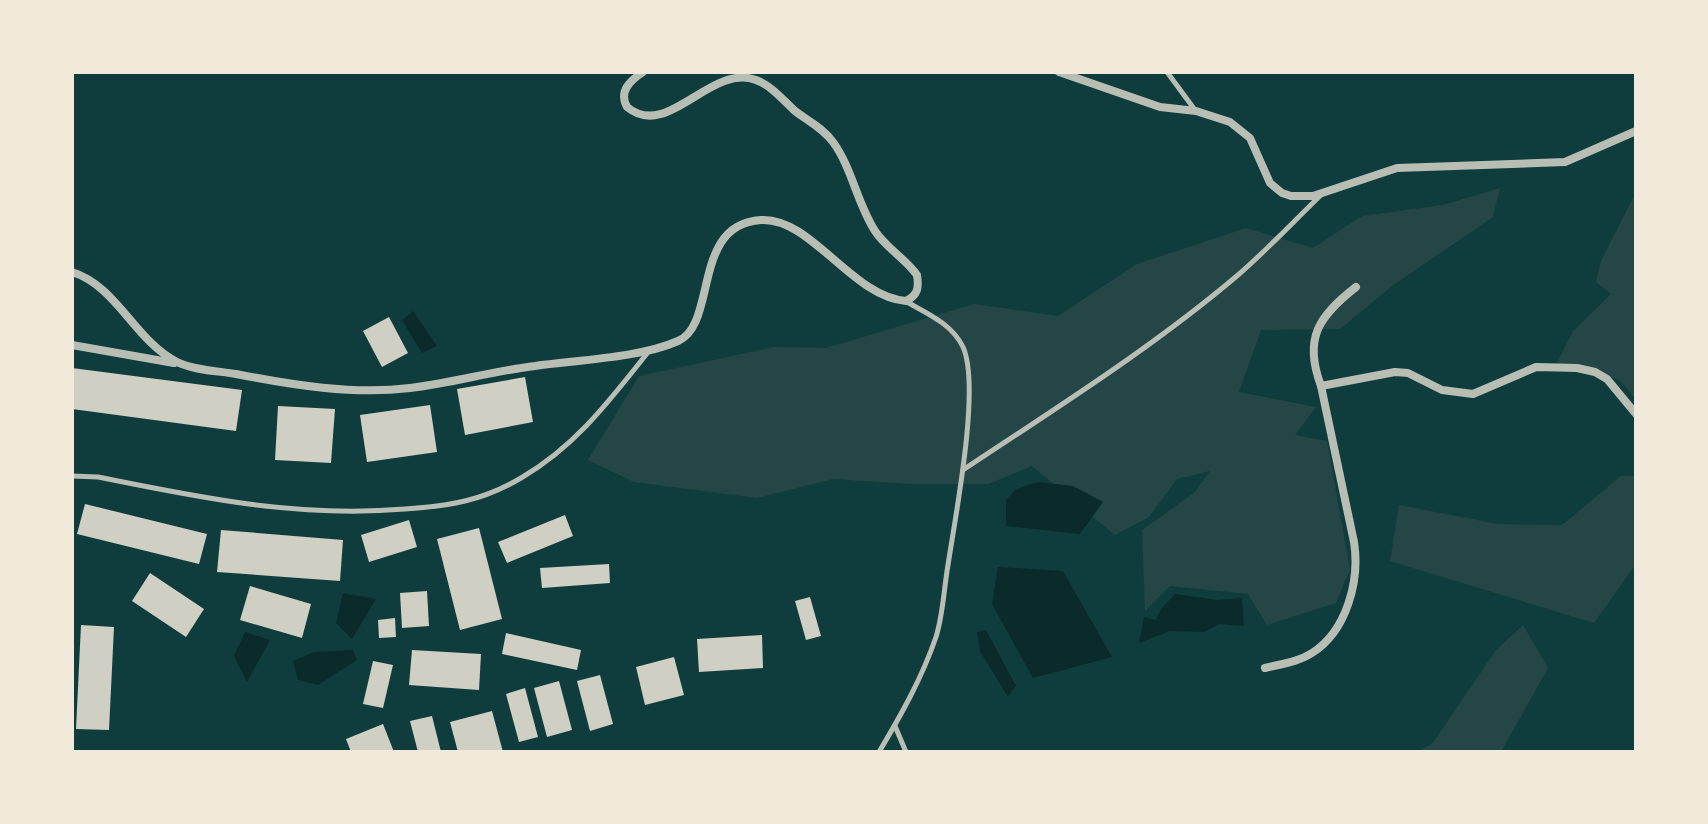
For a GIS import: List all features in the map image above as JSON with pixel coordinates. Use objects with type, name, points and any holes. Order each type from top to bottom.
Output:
[{"type":"street","points":[[72,345],[264,379],[368,391],[411,388],[519,368],[649,350],[679,341],[688,333],[698,313],[708,270],[719,247],[734,229],[755,221],[769,220],[816,245],[868,288],[906,301],[918,291],[917,275],[874,230],[837,148],[821,130],[760,82],[740,77],[715,83],[684,104],[659,114],[633,112],[624,101],[625,91],[643,72]]},
{"type":"street","points":[[1059,72],[1160,107],[1215,116],[1241,129],[1256,147],[1266,178],[1282,193],[1304,196],[1324,193],[1397,168],[1565,162],[1636,131]]},
{"type":"street","points":[[72,272],[99,288],[159,351],[178,363]]},
{"type":"street","points":[[1265,668],[1292,662],[1312,653],[1332,636],[1355,581],[1357,561],[1354,542],[1313,352],[1314,338],[1323,318],[1334,304],[1356,287]]},
{"type":"street","points":[[1321,386],[1395,372],[1408,373],[1442,390],[1473,394],[1536,367],[1577,368],[1595,372],[1607,379],[1636,414]]},
{"type":"lane","points":[[1167,72],[1196,111]]},
{"type":"lane","points":[[962,471],[1059,408],[1203,303],[1240,274],[1324,193]]},
{"type":"lane","points":[[879,752],[922,677],[938,632],[962,471],[969,386],[965,353],[949,328],[906,301]]},
{"type":"lane","points":[[72,476],[98,477],[286,510],[355,514],[477,500],[521,478],[590,426],[649,350]]},
{"type":"lane","points":[[895,726],[906,752]]},
{"type":"shaded area","points":[[1500,188],[1493,217],[1392,286],[1340,329],[1261,330],[1239,392],[1316,407],[1295,435],[1327,441],[1350,569],[1336,603],[1267,625],[1248,594],[1170,586],[1145,611],[1142,530],[1195,492],[1210,471],[1177,479],[1149,517],[1115,535],[1032,466],[989,484],[911,484],[833,479],[757,498],[634,482],[588,460],[639,376],[775,347],[826,348],[974,304],[1058,316],[1137,264],[1246,228],[1313,248],[1362,216],[1443,205]]},
{"type":"shaded area","points":[[1634,196],[1636,399],[1618,379],[1555,367],[1573,331],[1611,294],[1596,282],[1601,261]]},
{"type":"shaded area","points":[[413,311],[437,346],[422,353],[402,320]]},
{"type":"shaded area","points":[[1621,476],[1636,476],[1636,564],[1594,623],[1390,561],[1399,505],[1498,524],[1562,525]]},
{"type":"shaded area","points":[[1038,482],[1073,486],[1103,502],[1080,534],[1006,526],[1006,500],[1016,489]]},
{"type":"shaded area","points":[[998,567],[1063,571],[1112,657],[1033,678],[992,604]]},
{"type":"shaded area","points":[[343,593],[376,599],[352,639],[336,623]]},
{"type":"shaded area","points":[[1175,594],[1217,600],[1242,598],[1244,626],[1219,624],[1204,632],[1170,631],[1139,643],[1144,617],[1156,620],[1161,609]]},
{"type":"shaded area","points":[[1523,625],[1548,668],[1501,752],[1418,752],[1433,743],[1496,650]]},
{"type":"shaded area","points":[[986,630],[1016,686],[1008,697],[980,651],[977,632]]},
{"type":"shaded area","points":[[245,632],[270,640],[247,682],[234,656]]},
{"type":"shaded area","points":[[353,650],[357,660],[318,685],[298,680],[293,661],[314,652]]},
{"type":"building","points":[[389,317],[408,353],[382,367],[363,331]]},
{"type":"building","points":[[72,368],[242,390],[236,431],[72,409]]},
{"type":"building","points":[[525,377],[533,422],[465,435],[457,389]]},
{"type":"building","points":[[430,405],[437,452],[367,462],[360,415]]},
{"type":"building","points":[[278,406],[335,409],[331,463],[275,460]]},
{"type":"building","points":[[85,504],[207,534],[199,564],[77,534]]},
{"type":"building","points":[[565,515],[573,536],[507,563],[498,542]]},
{"type":"building","points":[[409,520],[417,547],[369,562],[361,535]]},
{"type":"building","points":[[479,528],[502,619],[460,630],[437,539]]},
{"type":"building","points":[[221,530],[343,540],[340,581],[217,572]]},
{"type":"building","points":[[609,564],[610,583],[542,588],[540,568]]},
{"type":"building","points":[[150,573],[204,609],[186,637],[132,601]]},
{"type":"building","points":[[250,586],[311,604],[302,638],[240,620]]},
{"type":"building","points":[[427,591],[429,626],[402,628],[400,593]]},
{"type":"building","points":[[810,597],[821,636],[806,640],[795,601]]},
{"type":"building","points":[[395,618],[396,637],[379,638],[378,620]]},
{"type":"building","points":[[81,625],[114,627],[109,730],[76,729]]},
{"type":"building","points":[[506,633],[581,650],[577,670],[502,654]]},
{"type":"building","points":[[762,635],[763,668],[699,672],[697,639]]},
{"type":"building","points":[[412,650],[481,654],[479,690],[409,685]]},
{"type":"building","points":[[674,657],[684,695],[645,705],[636,667]]},
{"type":"building","points":[[373,661],[393,665],[383,708],[363,704]]},
{"type":"building","points":[[600,675],[613,724],[590,731],[577,681]]},
{"type":"building","points":[[559,681],[572,730],[547,737],[534,688]]},
{"type":"building","points":[[525,688],[538,737],[519,742],[506,694]]},
{"type":"building","points":[[492,711],[503,752],[458,752],[450,722]]},
{"type":"building","points":[[432,716],[441,752],[418,752],[410,721]]},
{"type":"building","points":[[383,724],[394,752],[351,752],[346,739]]}]
